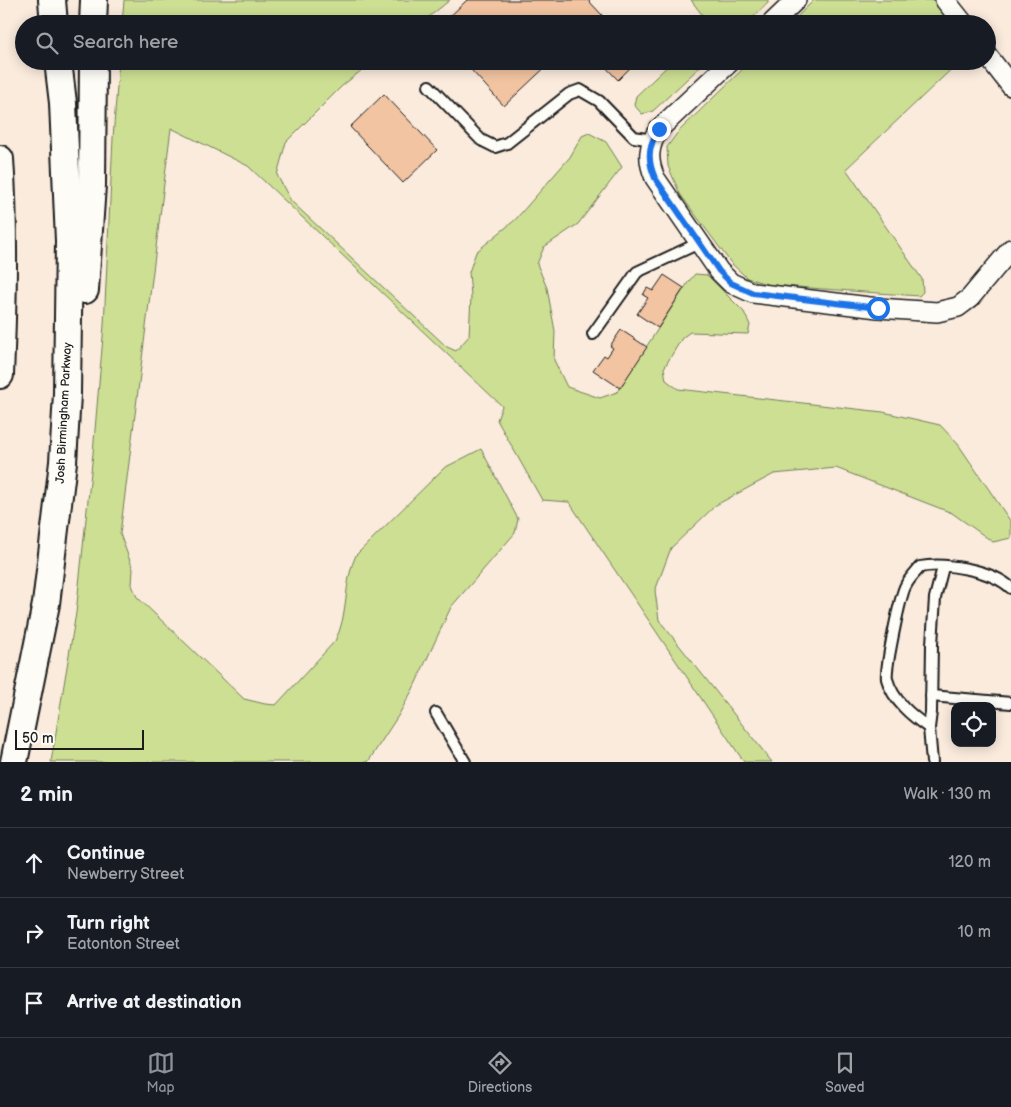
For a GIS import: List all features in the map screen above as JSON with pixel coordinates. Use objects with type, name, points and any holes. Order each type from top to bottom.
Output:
[{"type":"main road","points":[[52,0],[53,15]]},
{"type":"main road","points":[[93,15],[94,0]]},
{"type":"main road","name":"Josh Birmingham Parkway","points":[[14,762],[46,604],[63,462],[67,394],[69,241],[63,103],[59,70]]},
{"type":"main road","points":[[63,462],[84,301],[92,186],[93,70]]},
{"type":"main road","points":[[0,158],[3,238],[0,375]]},
{"type":"street","points":[[780,15],[796,0]]},
{"type":"street","points":[[946,0],[957,15]]},
{"type":"street","points":[[996,67],[1011,86]]},
{"type":"street","points":[[721,70],[659,129],[650,147],[650,167],[655,178],[699,243],[719,271],[731,283],[753,293],[878,308],[936,312],[958,306],[970,298],[1011,248]]},
{"type":"lane","points":[[429,86],[481,140],[495,147],[507,143],[569,94],[580,90],[599,100],[634,137],[650,147]]},
{"type":"lane","points":[[593,334],[637,272],[699,243]]},
{"type":"lane","points":[[929,728],[909,713],[895,695],[887,678],[898,606],[906,586],[920,567],[929,565],[962,568],[986,573],[1011,588]]},
{"type":"lane","points":[[932,762],[929,728],[932,644],[935,598],[943,567]]},
{"type":"lane","points":[[931,696],[1011,703]]},
{"type":"lane","points":[[436,713],[465,762]]},
{"type":"green space","points":[[124,0],[450,0],[431,15],[123,15]]},
{"type":"green space","points":[[691,0],[768,0],[768,3],[755,15],[702,15]]},
{"type":"green space","points":[[814,0],[936,0],[947,15],[799,15]]},
{"type":"green space","points":[[118,70],[362,70],[342,86],[286,142],[277,175],[291,201],[447,347],[456,351],[469,336],[471,296],[469,272],[476,252],[515,220],[570,157],[582,136],[589,133],[606,142],[622,167],[578,224],[544,247],[537,264],[547,288],[555,331],[554,360],[567,387],[600,398],[617,392],[689,281],[695,274],[707,275],[744,312],[750,325],[748,334],[690,332],[682,338],[664,368],[666,380],[678,389],[883,412],[940,425],[958,444],[1011,522],[1011,538],[993,542],[952,513],[836,468],[774,474],[716,505],[671,548],[655,591],[659,620],[772,762],[744,762],[569,502],[542,500],[497,420],[502,406],[248,166],[171,128],[120,534],[133,569],[132,585],[137,597],[244,699],[276,705],[335,641],[342,620],[349,576],[356,555],[444,468],[481,449],[518,519],[515,533],[451,607],[413,689],[368,762],[51,762],[76,613],[93,453],[104,325]]},
{"type":"green space","points":[[663,70],[696,70],[653,111],[642,114],[634,105],[636,96]]},
{"type":"green space","points":[[742,70],[950,70],[846,169],[922,279],[923,292],[919,296],[770,285],[747,278],[731,263],[680,194],[668,166],[667,147],[678,132]]},
{"type":"building","points":[[467,0],[588,0],[602,15],[451,15]]},
{"type":"building","points":[[471,70],[542,70],[504,106]]},
{"type":"building","points":[[609,70],[628,70],[618,80]]},
{"type":"building","points":[[384,94],[437,150],[403,183],[350,127]]},
{"type":"building","points":[[664,275],[684,288],[658,328],[637,314],[648,298],[643,295],[647,288],[653,291]]},
{"type":"building","points":[[621,330],[647,347],[620,388],[593,370],[604,355],[607,357],[613,348],[610,346]]},
{"type":"route","points":[[659,129],[652,140],[649,153],[650,167],[655,178],[719,271],[731,283],[753,293],[878,308]]}]
